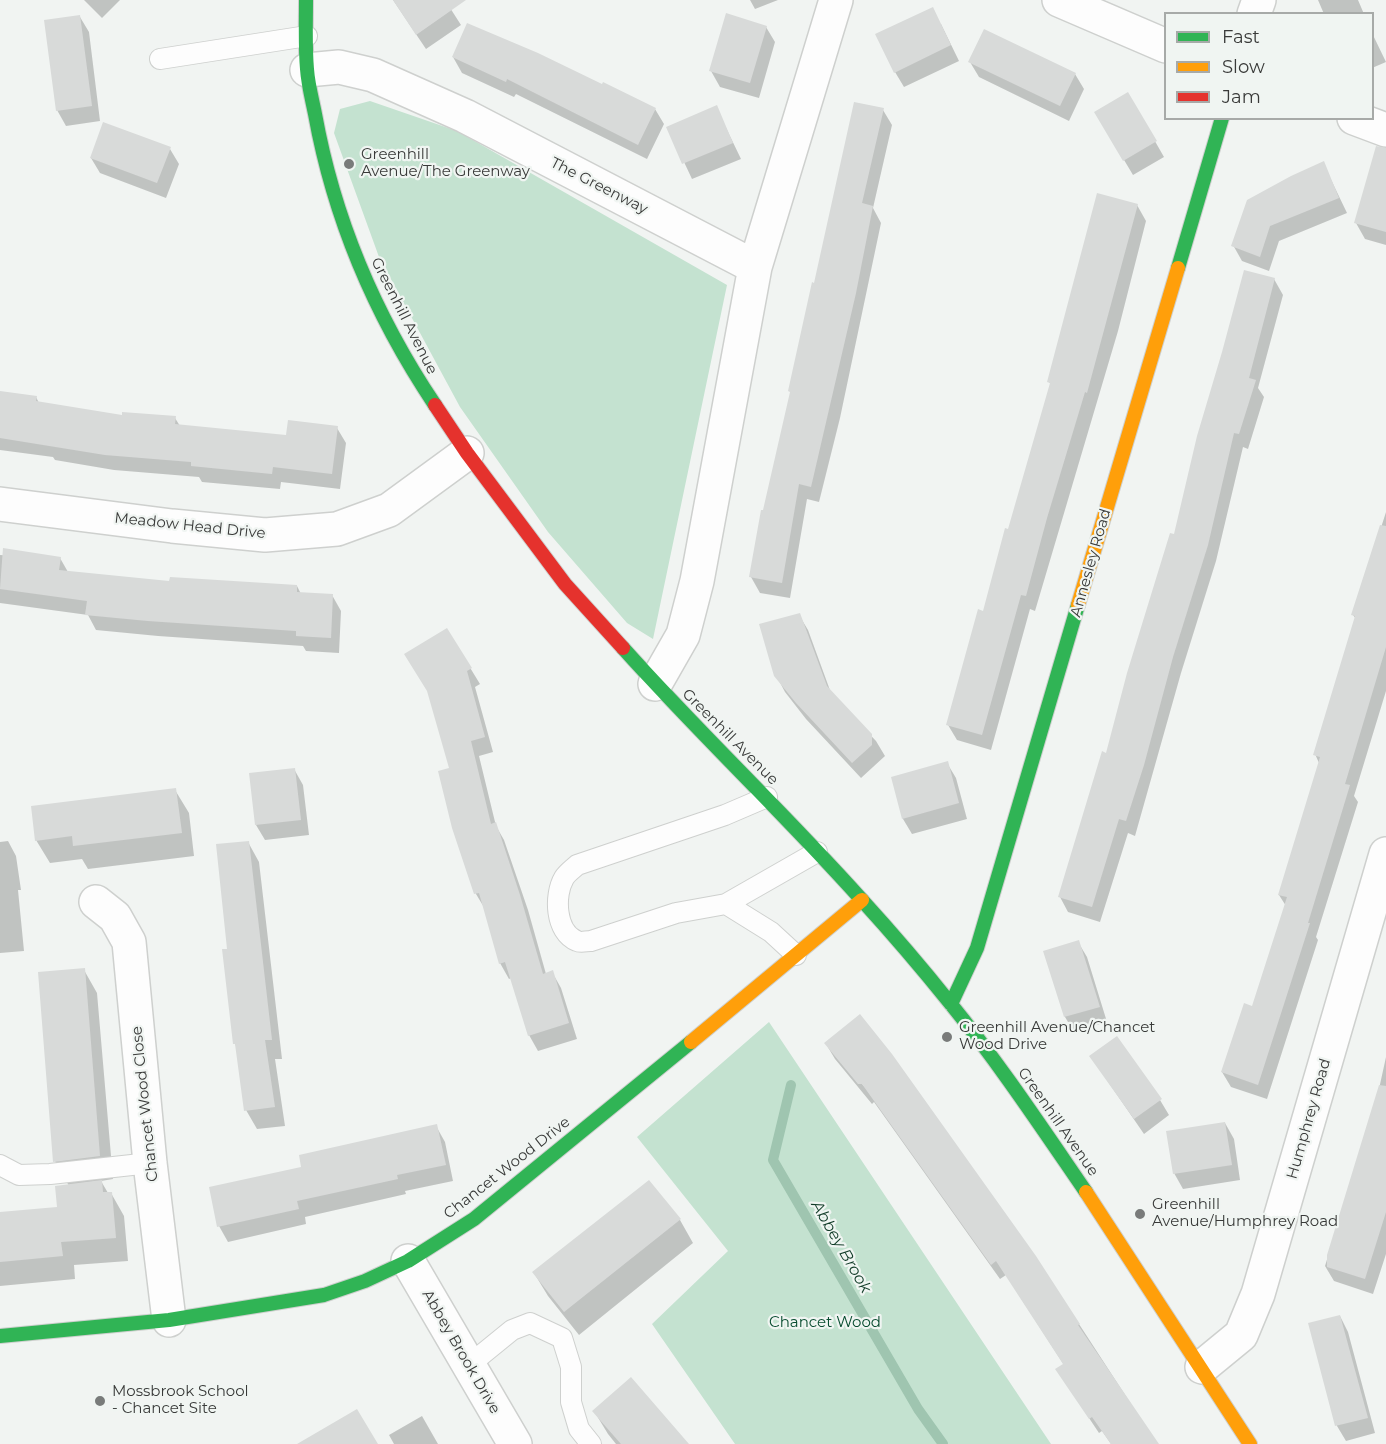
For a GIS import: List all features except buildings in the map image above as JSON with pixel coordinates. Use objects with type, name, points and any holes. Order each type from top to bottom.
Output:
[{"type":"street","name":"Greenhill Avenue","points":[[306,0],[307,70],[322,154],[339,211],[367,285],[409,366],[467,453],[566,584],[655,684],[767,797],[862,900],[951,1004],[1011,1084],[1101,1213],[1202,1366],[1250,1444]]},
{"type":"street","points":[[655,684],[683,635],[697,581],[755,267],[836,0]]},
{"type":"street","points":[[1059,0],[1164,45]]},
{"type":"street","name":"The Greenway","points":[[307,70],[339,67],[374,75],[465,116],[755,267]]},
{"type":"street","name":"Annesley Road","points":[[951,1004],[977,948],[1221,120]]},
{"type":"street","points":[[1359,120],[1386,130]]},
{"type":"street","name":"Meadow Head Drive","points":[[0,504],[172,526],[265,535],[337,529],[389,510],[467,453]]},
{"type":"street","name":"Humphrey Road","points":[[1202,1366],[1241,1335],[1258,1294],[1386,854]]},
{"type":"street","name":"Chancet Wood Drive","points":[[0,1336],[169,1320],[324,1295],[365,1281],[408,1261],[474,1219],[639,1086],[862,900]]},
{"type":"street","name":"Chancet Wood Close","points":[[96,902],[115,917],[129,942],[150,1163],[169,1320]]},
{"type":"street","name":"Abbey Brook Drive","points":[[408,1261],[514,1444]]},
{"type":"lane","points":[[160,59],[307,36]]},
{"type":"lane","points":[[767,797],[725,815],[578,865],[564,876],[556,899],[558,915],[568,935],[578,942],[591,941],[686,910],[726,904],[817,852]]},
{"type":"lane","points":[[726,904],[771,932],[796,956]]},
{"type":"lane","points":[[0,1165],[19,1175],[50,1174],[150,1163]]},
{"type":"lane","points":[[469,1365],[512,1330],[530,1323],[562,1338],[571,1367],[571,1402],[579,1429],[591,1444]]},
{"type":"green space","points":[[370,101],[457,131],[727,285],[653,639],[627,623],[548,532],[460,407],[379,257],[334,133],[340,109]]},
{"type":"green space","name":"Chancet Wood","points":[[769,1022],[1051,1444],[735,1444],[652,1324],[728,1251],[637,1137]]},
{"type":"waterway","name":"Abbey Brook","points":[[791,1085],[773,1160],[918,1409],[943,1444]]},
{"type":"traffic: fast","points":[[306,0],[308,80],[333,191],[360,266],[376,302],[414,372],[435,405]]},
{"type":"traffic: fast","points":[[1178,268],[1221,120]]},
{"type":"traffic: fast","points":[[951,1004],[977,948],[1078,605]]},
{"type":"traffic: fast","points":[[623,648],[832,867],[907,951],[986,1049],[1086,1192]]},
{"type":"traffic: fast","points":[[0,1336],[169,1320],[324,1295],[365,1281],[408,1261],[474,1219],[691,1042]]},
{"type":"traffic: slow","points":[[1078,605],[1178,268]]},
{"type":"traffic: slow","points":[[691,1042],[862,900]]},
{"type":"traffic: slow","points":[[1086,1192],[1250,1444]]},
{"type":"traffic: jam","points":[[435,405],[467,453],[565,584],[623,648]]},
{"type":"place","name":"Greenhill Avenue/The Greenway","points":[[349,164]]},
{"type":"place","name":"Greenhill Avenue/Chancet Wood Drive","points":[[947,1037]]},
{"type":"place","name":"Greenhill Avenue/Humphrey Road","points":[[1140,1214]]},
{"type":"place","name":"Mossbrook School - Chancet Site","points":[[100,1401]]}]
